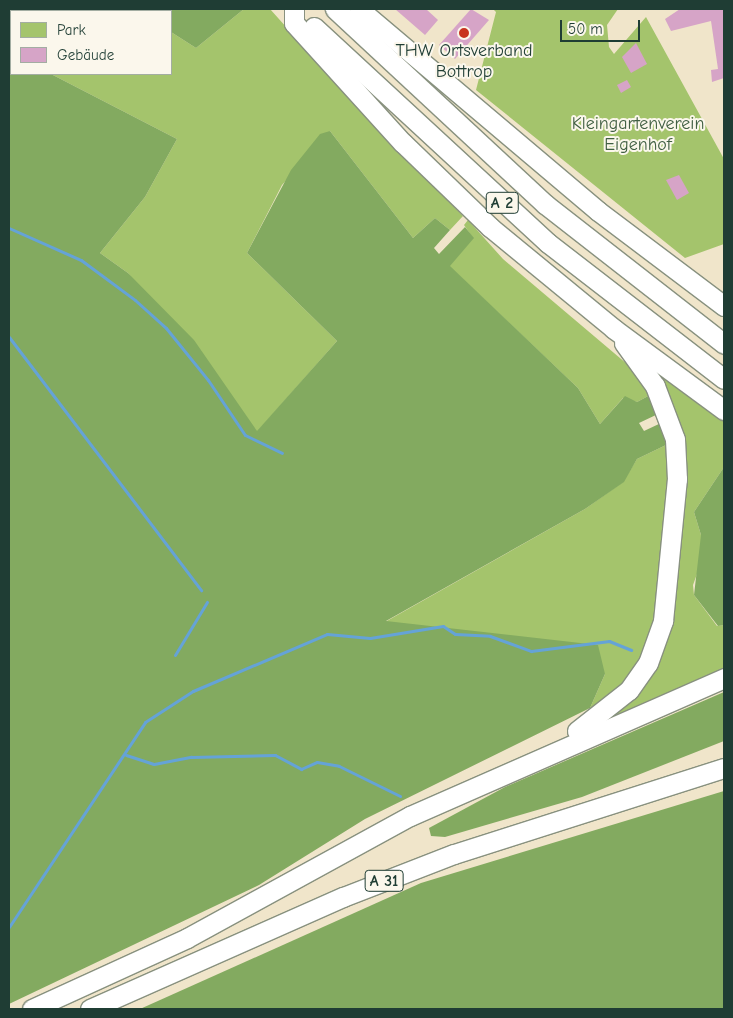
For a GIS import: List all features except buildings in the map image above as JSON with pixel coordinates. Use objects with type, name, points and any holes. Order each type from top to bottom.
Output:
[{"type":"highway","points":[[295,9],[294,23],[404,143],[490,227],[614,329],[724,410]]},
{"type":"highway","name":"A 2","points":[[295,9],[432,140],[548,243],[724,379]]},
{"type":"highway","name":"A 2","points":[[335,9],[544,204],[724,344]]},
{"type":"highway","points":[[359,9],[598,211],[724,306]]},
{"type":"highway","points":[[536,758],[598,717],[629,690],[648,663],[663,621],[678,479],[675,439],[655,386],[614,329]]},
{"type":"highway","name":"A 31","points":[[32,1009],[187,938],[410,816],[536,758],[724,678]]},
{"type":"highway","name":"A 31","points":[[90,1009],[343,897],[454,854],[688,780],[724,766]]},
{"type":"green space","points":[[136,9],[138,10],[20,10]]},
{"type":"green space","points":[[136,9],[244,9],[196,48],[172,33],[172,10]]},
{"type":"green space","points":[[244,9],[270,9],[373,124],[463,216],[450,230],[435,218],[413,238],[330,131],[282,185],[247,253],[337,341],[257,432],[128,273],[100,253],[145,197],[177,139],[53,75],[172,75],[172,33],[196,48]]},
{"type":"green space","name":"Kleingartenverein Eigenhof","points":[[493,9],[618,9],[607,25],[609,47],[614,54],[646,17],[724,159],[724,244],[685,258],[476,90],[496,12]]},
{"type":"green space","points":[[9,52],[10,75],[53,75],[177,139],[145,197],[100,253],[128,273],[194,340],[257,431],[337,341],[247,253],[291,170],[320,134],[330,131],[413,238],[435,218],[450,230],[434,248],[439,254],[465,227],[474,238],[450,266],[578,388],[600,424],[625,396],[637,402],[650,395],[658,414],[639,423],[644,431],[661,423],[666,445],[637,459],[624,482],[585,509],[386,621],[598,645],[605,674],[590,708],[365,819],[259,885],[9,1004]]},
{"type":"green space","points":[[468,220],[503,259],[627,364],[650,395],[637,402],[623,398],[600,424],[578,388],[449,266],[473,238],[464,225]]},
{"type":"green space","points":[[655,370],[724,421],[724,467],[694,512],[701,535],[701,563],[693,585],[694,595],[717,626],[724,625],[724,671],[613,717],[645,683],[685,484]]},
{"type":"green space","points":[[666,445],[669,489],[657,615],[645,656],[631,680],[594,713],[590,708],[605,674],[385,622],[585,509],[623,482],[637,459]]},
{"type":"green space","points":[[724,467],[724,625],[718,626],[694,595],[701,535],[694,512]]},
{"type":"green space","points":[[724,692],[724,741],[582,797],[445,837],[431,836],[429,828],[505,787]]},
{"type":"green space","points":[[724,791],[724,1009],[140,1009],[421,883]]},
{"type":"waterway","points":[[9,228],[81,260],[135,300],[166,328],[208,380],[245,435],[282,453]]},
{"type":"waterway","points":[[9,337],[201,590]]},
{"type":"waterway","points":[[175,655],[207,602]]},
{"type":"waterway","points":[[9,927],[145,722],[193,691],[327,634],[370,638],[443,626],[455,634],[490,636],[531,651],[609,641],[631,650]]},
{"type":"waterway","points":[[126,755],[154,764],[191,757],[275,755],[301,769],[317,762],[339,766],[400,796]]},
{"type":"place","name":"THW Ortsverband Bottrop","points":[[464,33]]}]
